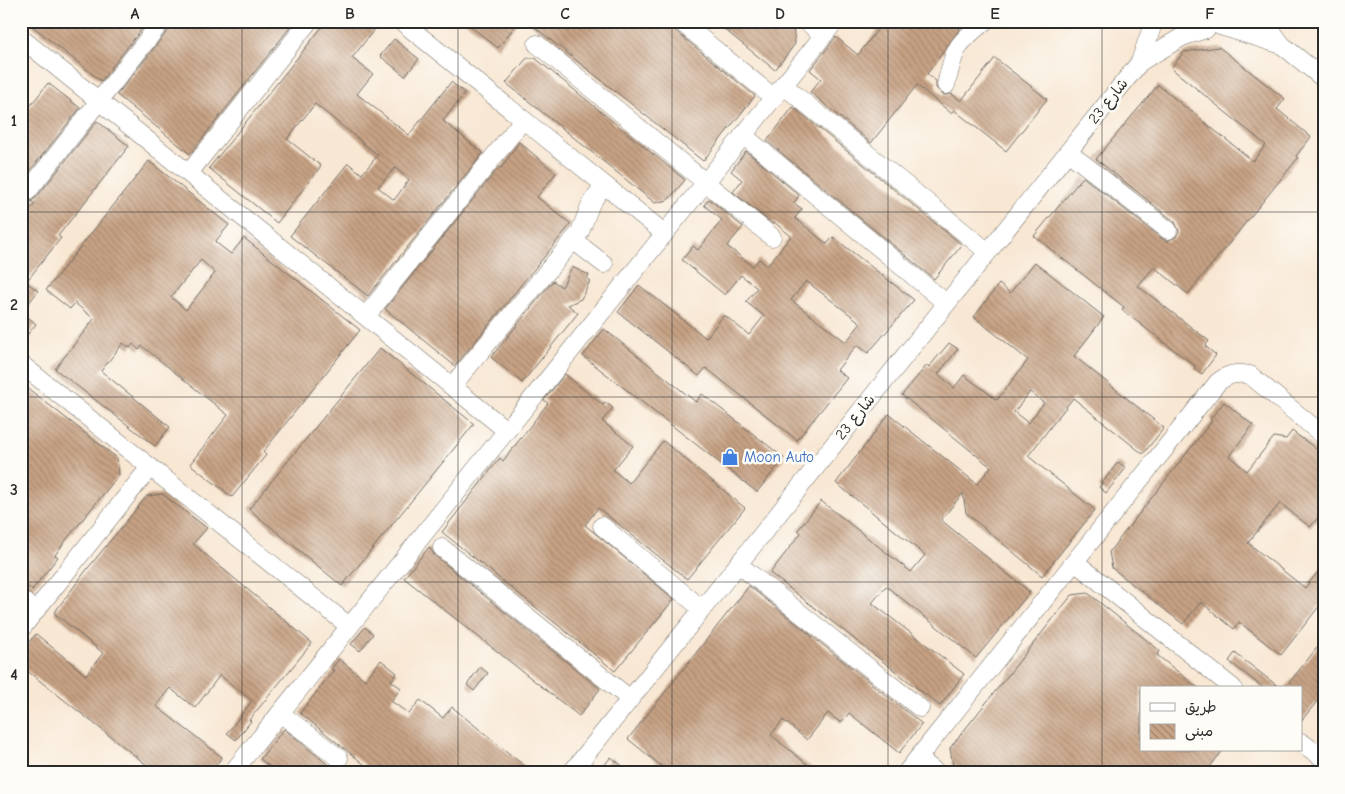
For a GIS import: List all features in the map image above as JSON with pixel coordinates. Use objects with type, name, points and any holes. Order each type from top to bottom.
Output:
[{"type":"street","points":[[28,191],[162,21]]},
{"type":"street","points":[[189,173],[310,21]]},
{"type":"street","points":[[401,21],[664,233]]},
{"type":"street","points":[[680,21],[778,91],[988,252]]},
{"type":"street","points":[[806,21],[823,36]]},
{"type":"street","points":[[232,773],[834,21]]},
{"type":"street","name":"شارع 23","points":[[1140,62],[1154,21]]},
{"type":"street","points":[[1181,21],[1186,25],[1218,25],[1282,46]]},
{"type":"street","points":[[1264,21],[1282,46],[1324,79]]},
{"type":"street","points":[[946,85],[957,48],[973,24]]},
{"type":"street","name":"شارع 23","points":[[571,773],[1140,62],[1168,44],[1218,25]]},
{"type":"street","points":[[21,38],[506,430]]},
{"type":"street","points":[[537,44],[772,237]]},
{"type":"street","points":[[366,316],[523,120]]},
{"type":"street","points":[[743,135],[946,304]]},
{"type":"street","points":[[1068,152],[1168,230]]},
{"type":"street","points":[[452,386],[573,240],[582,227],[591,203],[604,186]]},
{"type":"street","points":[[573,240],[604,264]]},
{"type":"street","points":[[21,364],[349,626]]},
{"type":"street","points":[[906,773],[1196,412],[1225,389],[1235,385],[1257,387],[1273,396],[1324,436]]},
{"type":"street","points":[[21,629],[150,467]]},
{"type":"street","points":[[602,526],[702,609]]},
{"type":"street","points":[[442,548],[630,699]]},
{"type":"street","points":[[1075,562],[1230,686]]},
{"type":"street","points":[[738,564],[920,708]]},
{"type":"street","points":[[21,599],[36,611]]},
{"type":"street","points":[[280,713],[339,758]]},
{"type":"street","points":[[1302,743],[1324,760]]},
{"type":"street","points":[[918,758],[937,773]]},
{"type":"building","points":[[26,21],[148,21],[101,81]]},
{"type":"building","points":[[172,21],[295,21],[190,154],[117,95],[170,28]]},
{"type":"building","points":[[327,21],[381,21],[352,58],[373,74],[357,94],[409,135],[451,82],[465,93],[443,121],[483,153],[368,296],[290,236],[348,163],[362,174],[378,155],[315,104],[287,139],[321,166],[277,223],[209,168]],"holes":[[[395,168],[409,180],[394,200],[378,187]]]},
{"type":"building","points":[[464,21],[519,21],[498,48]]},
{"type":"building","points":[[527,21],[670,21],[673,29],[755,96],[703,161]]},
{"type":"building","points":[[714,21],[785,21],[793,27],[795,44],[775,70]]},
{"type":"building","points":[[884,21],[950,21],[960,29],[927,74],[936,81],[936,88],[943,95],[952,94],[961,101],[995,58],[1047,99],[1006,151],[954,110],[951,113],[917,85],[871,143],[810,92],[821,79],[810,70],[836,37],[858,55]]},
{"type":"building","points":[[394,39],[419,59],[405,76],[380,56]]},
{"type":"building","points":[[1219,47],[1285,99],[1277,109],[1311,137],[1296,156],[1298,158],[1188,294],[1154,267],[1138,286],[1209,341],[1205,346],[1216,355],[1202,374],[1194,368],[1195,366],[1122,310],[1124,307],[1034,236],[1083,177],[1161,238],[1167,241],[1176,237],[1179,231],[1175,222],[1096,159],[1158,85],[1253,161],[1266,145],[1171,68],[1184,52]]},
{"type":"building","points":[[527,58],[535,58],[685,180],[668,200],[655,203],[506,83]]},
{"type":"building","points":[[48,83],[80,108],[21,182],[21,118]]},
{"type":"building","points":[[793,107],[962,245],[934,279],[767,141]]},
{"type":"building","points":[[97,121],[129,146],[58,236],[61,238],[26,282],[38,291],[22,312],[36,324],[21,343],[21,221],[35,204],[31,201],[36,198]]},
{"type":"building","points":[[519,142],[556,173],[537,197],[571,224],[455,366],[385,309],[499,167],[501,168]]},
{"type":"building","points":[[746,151],[799,195],[794,203],[802,209],[795,218],[827,244],[833,237],[914,300],[868,353],[857,345],[837,370],[847,378],[797,440],[706,368],[699,376],[618,312],[639,285],[706,338],[724,315],[749,335],[764,316],[746,302],[757,288],[741,275],[725,295],[682,260],[693,246],[698,250],[722,220],[704,205],[709,199],[743,227],[727,246],[753,266],[759,259],[767,266],[791,236],[733,192],[742,180],[731,171]],"holes":[[[806,281],[861,323],[846,342],[791,300]]]},
{"type":"building","points":[[149,161],[229,225],[215,242],[231,254],[244,238],[360,330],[263,452],[266,455],[232,497],[190,464],[228,415],[142,346],[139,350],[133,344],[130,348],[123,343],[101,371],[170,427],[155,446],[55,369],[94,319],[75,303],[70,309],[46,290]],"holes":[[[201,260],[215,273],[186,310],[171,297]]]},
{"type":"building","points":[[1035,262],[1104,317],[1074,356],[1164,428],[1143,454],[1073,398],[1028,456],[1095,510],[1042,576],[966,513],[963,493],[941,520],[1030,592],[976,658],[886,586],[872,603],[964,674],[940,706],[770,573],[801,533],[798,530],[821,501],[911,572],[925,555],[836,483],[889,414],[977,484],[991,467],[902,395],[927,365],[929,367],[949,343],[958,349],[938,374],[954,388],[964,375],[997,400],[1028,360],[974,317],[999,284],[1010,293]],"holes":[[[1030,392],[1044,403],[1028,423],[1014,412]]]},
{"type":"building","points":[[572,267],[589,275],[587,279],[590,281],[581,299],[568,305],[578,313],[522,383],[491,357],[553,281],[562,287]]},
{"type":"building","points":[[604,329],[696,402],[702,394],[784,458],[757,492],[583,356]]},
{"type":"building","points":[[380,348],[474,424],[342,586],[249,509]]},
{"type":"building","points":[[565,374],[603,405],[605,402],[613,408],[602,421],[633,446],[613,470],[629,483],[663,441],[745,508],[687,579],[598,508],[585,525],[674,599],[615,671],[442,532],[500,458],[503,461],[548,403],[544,400]]},
{"type":"building","points":[[21,383],[117,458],[119,475],[66,540],[55,555],[58,557],[32,590],[21,582]]},
{"type":"building","points":[[1224,402],[1253,425],[1229,456],[1247,471],[1274,437],[1286,439],[1292,431],[1324,455],[1324,511],[1310,527],[1280,503],[1248,543],[1305,588],[1324,564],[1324,600],[1281,655],[1239,622],[1234,629],[1201,602],[1183,624],[1112,568],[1109,552],[1212,421],[1210,419]]},
{"type":"building","points":[[1118,462],[1126,468],[1106,493],[1099,487]]},
{"type":"building","points":[[162,494],[207,528],[193,544],[312,643],[249,720],[251,721],[236,740],[227,733],[252,701],[220,675],[195,708],[170,688],[156,706],[222,757],[210,773],[157,773],[21,666],[21,651],[36,634],[86,675],[103,653],[54,613],[147,496]]},
{"type":"building","points":[[429,547],[435,556],[600,689],[579,716],[404,578]]},
{"type":"building","points":[[749,586],[922,724],[899,753],[849,713],[841,723],[828,713],[807,740],[783,720],[771,735],[818,773],[670,773],[628,739]]},
{"type":"building","points":[[1088,593],[1160,651],[1157,655],[1196,686],[1140,686],[1140,752],[1221,752],[1205,773],[962,773],[953,766],[950,748],[1072,595]]},
{"type":"building","points":[[365,627],[373,634],[360,651],[351,644]]},
{"type":"building","points":[[1324,639],[1324,693],[1302,720],[1302,686],[1287,686]]},
{"type":"building","points":[[1235,653],[1277,686],[1260,686],[1229,661]]},
{"type":"building","points":[[339,659],[365,680],[381,660],[397,673],[391,681],[401,688],[391,701],[409,714],[420,700],[443,718],[452,707],[533,773],[375,773],[300,713],[334,670],[331,669]]},
{"type":"building","points":[[480,667],[488,673],[474,691],[467,685]]},
{"type":"building","points":[[284,729],[338,773],[277,773],[260,759]]},
{"type":"building","points":[[611,757],[631,773],[598,773]]},
{"type":"place","name":"Moon Auto","points":[[730,457]]}]
